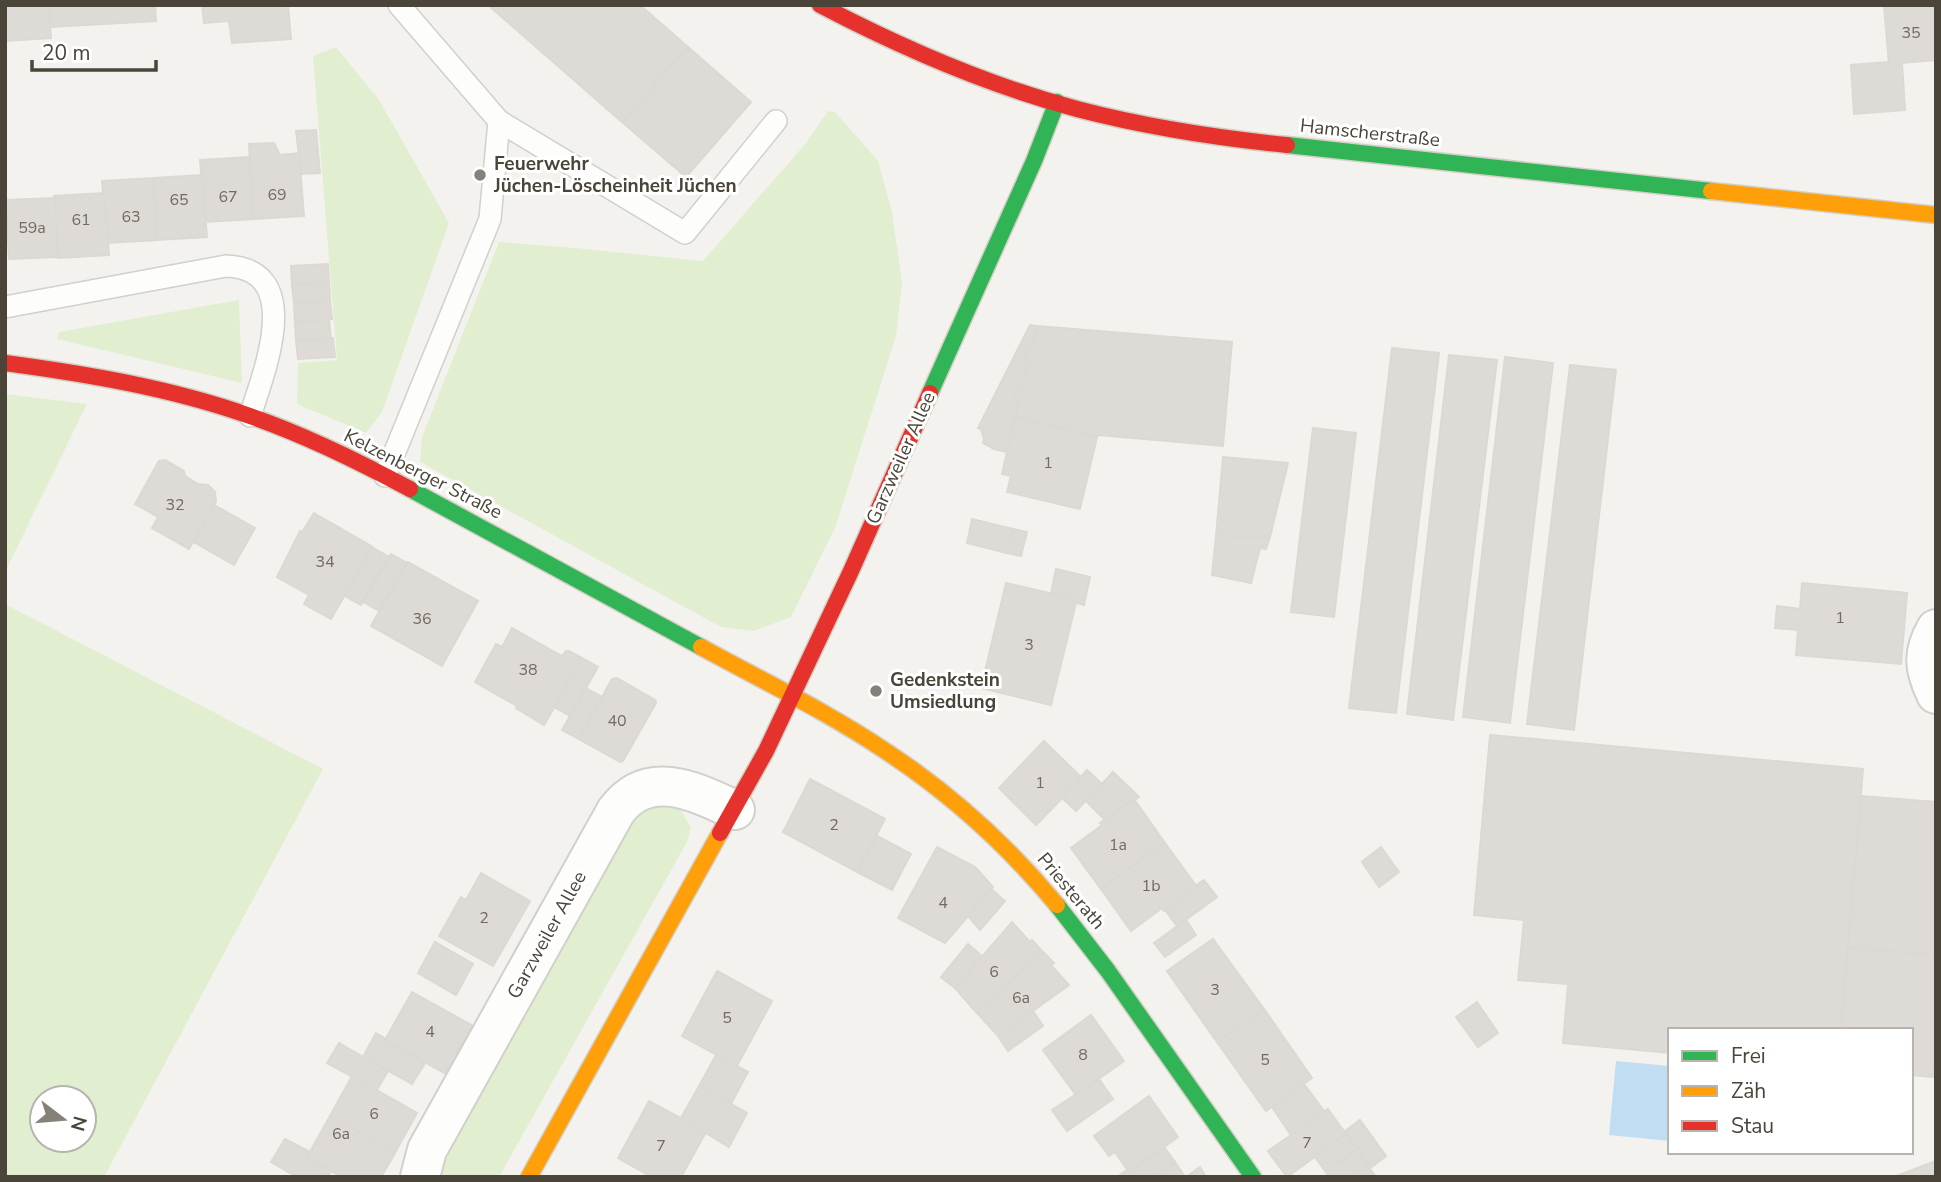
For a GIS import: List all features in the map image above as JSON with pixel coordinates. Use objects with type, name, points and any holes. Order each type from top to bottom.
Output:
[{"type":"street","name":"Hamscherstraße","points":[[820,5],[946,65],[1057,102],[1157,127],[1258,142],[1936,215]]},
{"type":"street","name":"Garzweiler Allee","points":[[529,1177],[735,810],[793,696],[1034,162],[1057,102]]},
{"type":"street","name":"Kelzenberger Straße","points":[[5,363],[128,383],[214,404],[303,437],[385,477],[793,696]]},
{"type":"street","points":[[1936,629],[1929,640],[1925,659],[1928,677],[1936,694]]},
{"type":"street","name":"Priesterath","points":[[793,696],[863,735],[921,775],[975,820],[1039,883],[1093,950],[1253,1177]]},
{"type":"street","name":"Garzweiler Allee","points":[[420,1177],[427,1150],[623,802],[641,791],[671,787],[693,791],[735,810]]},
{"type":"lane","points":[[399,5],[499,121],[685,233],[776,121]]},
{"type":"lane","points":[[385,477],[490,219],[499,121]]},
{"type":"lane","points":[[5,307],[226,266],[250,271],[266,286],[271,299],[274,323],[266,365],[250,416]]},
{"type":"green space","points":[[336,47],[379,100],[449,223],[382,412],[366,433],[297,404],[298,363],[337,360],[313,56]]},
{"type":"green space","points":[[828,111],[835,112],[878,161],[892,212],[902,283],[896,336],[835,528],[791,617],[754,631],[721,627],[420,462],[422,437],[499,242],[703,261],[806,143]]},
{"type":"green space","points":[[239,300],[242,383],[57,339],[59,332]]},
{"type":"green space","points":[[5,394],[87,404],[5,572]]},
{"type":"green space","points":[[5,604],[323,769],[104,1177],[5,1177]]},
{"type":"green space","points":[[667,801],[682,812],[691,828],[687,842],[499,1177],[432,1177],[634,811]]},
{"type":"water","points":[[1616,1061],[1668,1066],[1668,1141],[1609,1135]]},
{"type":"building","points":[[5,5],[49,5],[51,38],[5,41]]},
{"type":"building","points":[[49,5],[155,5],[156,21],[50,27]]},
{"type":"building","points":[[202,5],[288,5],[291,39],[232,43],[229,21],[204,23]]},
{"type":"building","points":[[488,5],[640,5],[688,47],[622,122]]},
{"type":"building","points":[[1884,5],[1936,5],[1936,60],[1889,64]]},
{"type":"building","points":[[688,47],[751,102],[686,177],[622,122]]},
{"type":"building","points":[[1902,63],[1905,110],[1854,114],[1851,65]]},
{"type":"building","points":[[316,130],[320,173],[301,174],[296,131]]},
{"type":"building","points":[[274,143],[280,155],[299,153],[304,216],[253,219],[249,144]]},
{"type":"building","points":[[249,157],[253,219],[205,222],[200,160]]},
{"type":"building","points":[[202,175],[207,237],[157,240],[153,178]]},
{"type":"building","points":[[153,178],[157,240],[107,243],[102,181]]},
{"type":"building","points":[[104,193],[109,255],[58,258],[54,196]]},
{"type":"building","points":[[55,198],[58,257],[9,259],[6,200]]},
{"type":"building","points":[[328,264],[329,282],[292,285],[291,266]]},
{"type":"building","points":[[329,282],[330,301],[294,304],[292,285]]},
{"type":"building","points":[[330,301],[332,319],[295,322],[294,304]]},
{"type":"building","points":[[329,320],[331,339],[296,341],[295,322]]},
{"type":"building","points":[[1030,325],[1037,326],[1033,345],[1028,344],[1024,362],[1028,363],[1022,388],[1018,387],[1014,399],[1019,401],[1007,452],[994,449],[983,443],[981,429],[978,428]]},
{"type":"building","points":[[1037,326],[1232,342],[1223,446],[1097,437],[1015,417],[1019,401],[1014,399],[1018,387],[1022,388],[1028,363],[1024,362],[1028,344],[1033,345]]},
{"type":"building","points":[[333,338],[335,357],[298,359],[296,341]]},
{"type":"building","points":[[1392,348],[1439,353],[1396,713],[1349,708]]},
{"type":"building","points":[[1449,355],[1497,360],[1453,720],[1407,714]]},
{"type":"building","points":[[1505,357],[1553,363],[1510,723],[1463,717]]},
{"type":"building","points":[[1570,365],[1616,370],[1574,730],[1527,724]]},
{"type":"building","points":[[1015,417],[1097,437],[1080,509],[1007,492],[1011,476],[1002,474]]},
{"type":"building","points":[[1313,428],[1356,433],[1334,617],[1291,612]]},
{"type":"building","points":[[1223,457],[1288,463],[1270,537],[1216,536]]},
{"type":"building","points":[[165,460],[184,471],[185,476],[198,484],[208,485],[215,492],[216,502],[189,549],[152,528],[158,517],[135,504],[159,461]]},
{"type":"building","points":[[214,505],[255,528],[234,565],[194,542]]},
{"type":"building","points":[[314,513],[373,547],[331,619],[304,604],[309,595],[277,577],[300,531],[302,532]]},
{"type":"building","points":[[972,519],[1013,529],[1007,553],[967,543]]},
{"type":"building","points":[[1013,529],[1027,532],[1021,556],[1007,553]]},
{"type":"building","points":[[1216,536],[1270,537],[1266,549],[1260,548],[1251,583],[1212,575]]},
{"type":"building","points":[[372,547],[389,557],[361,605],[345,596]]},
{"type":"building","points":[[391,554],[407,563],[379,611],[363,602]]},
{"type":"building","points":[[408,562],[478,601],[442,666],[371,626]]},
{"type":"building","points":[[1056,569],[1090,577],[1084,605],[1070,601],[1071,598],[1051,594]]},
{"type":"building","points":[[1006,583],[1071,598],[1070,601],[1076,603],[1051,705],[981,688]]},
{"type":"building","points":[[1802,583],[1907,593],[1901,664],[1796,655],[1798,630],[1775,628],[1777,606],[1800,609]]},
{"type":"building","points":[[512,628],[562,656],[569,651],[582,658],[544,725],[475,682],[496,644],[502,647]]},
{"type":"building","points":[[582,658],[598,667],[570,716],[554,707]]},
{"type":"building","points":[[617,678],[656,703],[620,762],[579,739],[612,679]]},
{"type":"building","points":[[586,688],[602,697],[579,739],[562,730]]},
{"type":"building","points":[[1490,735],[1863,769],[1841,1028],[1668,1028],[1668,1053],[1563,1043],[1568,984],[1518,980],[1524,920],[1474,915]]},
{"type":"building","points":[[1044,741],[1082,778],[1036,825],[999,788]]},
{"type":"building","points":[[1087,770],[1102,784],[1076,811],[1062,798]]},
{"type":"building","points":[[1113,772],[1139,797],[1105,820],[1086,801]]},
{"type":"building","points":[[810,779],[885,819],[857,872],[783,832]]},
{"type":"building","points":[[1861,796],[1936,802],[1936,955],[1848,948]]},
{"type":"building","points":[[1134,799],[1165,843],[1101,889],[1071,848]]},
{"type":"building","points":[[877,836],[911,854],[892,890],[857,872]]},
{"type":"building","points":[[1165,843],[1197,887],[1131,931],[1101,889]]},
{"type":"building","points":[[937,847],[975,867],[993,887],[945,943],[898,918]]},
{"type":"building","points":[[1381,847],[1399,872],[1379,887],[1362,862]]},
{"type":"building","points":[[481,873],[530,901],[493,966],[439,936],[461,897],[466,900]]},
{"type":"building","points":[[1204,880],[1217,897],[1177,926],[1165,910]]},
{"type":"building","points":[[991,889],[1005,901],[980,930],[968,916]]},
{"type":"building","points":[[1186,920],[1196,935],[1165,957],[1154,943]]},
{"type":"building","points":[[1012,922],[1043,952],[976,1012],[955,988]]},
{"type":"building","points":[[1213,939],[1264,1009],[1217,1042],[1167,971]]},
{"type":"building","points":[[435,942],[473,964],[456,995],[418,973]]},
{"type":"building","points":[[968,944],[982,956],[955,988],[941,977]]},
{"type":"building","points":[[1848,948],[1936,955],[1936,1051],[1933,1077],[1913,1075],[1913,1028],[1841,1028]]},
{"type":"building","points":[[1043,952],[1069,985],[998,1036],[976,1012]]},
{"type":"building","points":[[717,971],[772,1001],[737,1066],[682,1036]]},
{"type":"building","points":[[412,992],[473,1026],[446,1074],[385,1040]]},
{"type":"building","points":[[1477,1002],[1498,1033],[1478,1047],[1456,1017]]},
{"type":"building","points":[[1264,1009],[1312,1078],[1266,1111],[1217,1042]]},
{"type":"building","points":[[1033,1011],[1043,1026],[1008,1051],[998,1036]]},
{"type":"building","points":[[1091,1015],[1124,1061],[1076,1095],[1043,1050]]},
{"type":"building","points":[[376,1033],[425,1063],[412,1084],[363,1057]]},
{"type":"building","points":[[339,1043],[388,1071],[377,1090],[327,1063]]},
{"type":"building","points":[[716,1055],[748,1072],[731,1104],[699,1086]]},
{"type":"building","points":[[352,1076],[417,1113],[395,1153],[330,1116]]},
{"type":"building","points":[[1099,1079],[1113,1099],[1067,1131],[1052,1110]]},
{"type":"building","points":[[1304,1084],[1324,1111],[1291,1135],[1272,1107]]},
{"type":"building","points":[[699,1086],[747,1113],[729,1147],[681,1118]]},
{"type":"building","points":[[1149,1096],[1178,1137],[1129,1172],[1115,1152],[1109,1156],[1094,1136]]},
{"type":"building","points":[[649,1101],[706,1132],[681,1177],[652,1177],[618,1158]]},
{"type":"building","points":[[1328,1109],[1346,1134],[1287,1177],[1268,1151]]},
{"type":"building","points":[[330,1116],[395,1153],[381,1177],[342,1177],[307,1157]]},
{"type":"building","points":[[1360,1120],[1373,1138],[1357,1149],[1344,1132]]},
{"type":"building","points":[[1346,1134],[1357,1149],[1326,1172],[1315,1157]]},
{"type":"building","points":[[1373,1138],[1386,1156],[1370,1168],[1357,1149]]},
{"type":"building","points":[[285,1139],[310,1152],[307,1157],[331,1171],[328,1177],[297,1177],[271,1162]]},
{"type":"building","points":[[1164,1147],[1175,1162],[1154,1177],[1117,1177],[1128,1169],[1129,1172]]},
{"type":"building","points":[[1357,1149],[1367,1165],[1351,1177],[1329,1177],[1326,1172]]},
{"type":"building","points":[[1936,1161],[1936,1177],[1896,1177],[1896,1176]]},
{"type":"building","points":[[1175,1162],[1185,1177],[1154,1177]]},
{"type":"building","points":[[1367,1165],[1376,1177],[1351,1177]]},
{"type":"building","points":[[1200,1167],[1206,1177],[1186,1177]]},
{"type":"traffic: fast","points":[[930,393],[1034,161],[1057,102]]},
{"type":"traffic: fast","points":[[1287,145],[1711,191]]},
{"type":"traffic: fast","points":[[410,489],[701,647]]},
{"type":"traffic: fast","points":[[1057,905],[1108,971],[1253,1177]]},
{"type":"traffic: slow","points":[[1711,191],[1936,215]]},
{"type":"traffic: slow","points":[[701,647],[865,737],[911,768],[978,822],[1019,862],[1057,905]]},
{"type":"traffic: slow","points":[[529,1177],[720,833]]},
{"type":"traffic: jam","points":[[820,5],[945,64],[1043,99],[1155,126],[1287,145]]},
{"type":"traffic: jam","points":[[5,363],[129,383],[220,406],[311,440],[410,489]]},
{"type":"traffic: jam","points":[[720,833],[766,751],[851,571],[930,393]]},
{"type":"place","name":"Feuerwehr Jüchen-Löscheinheit Jüchen","points":[[480,175]]},
{"type":"place","name":"Gedenkstein Umsiedlung","points":[[876,691]]}]
